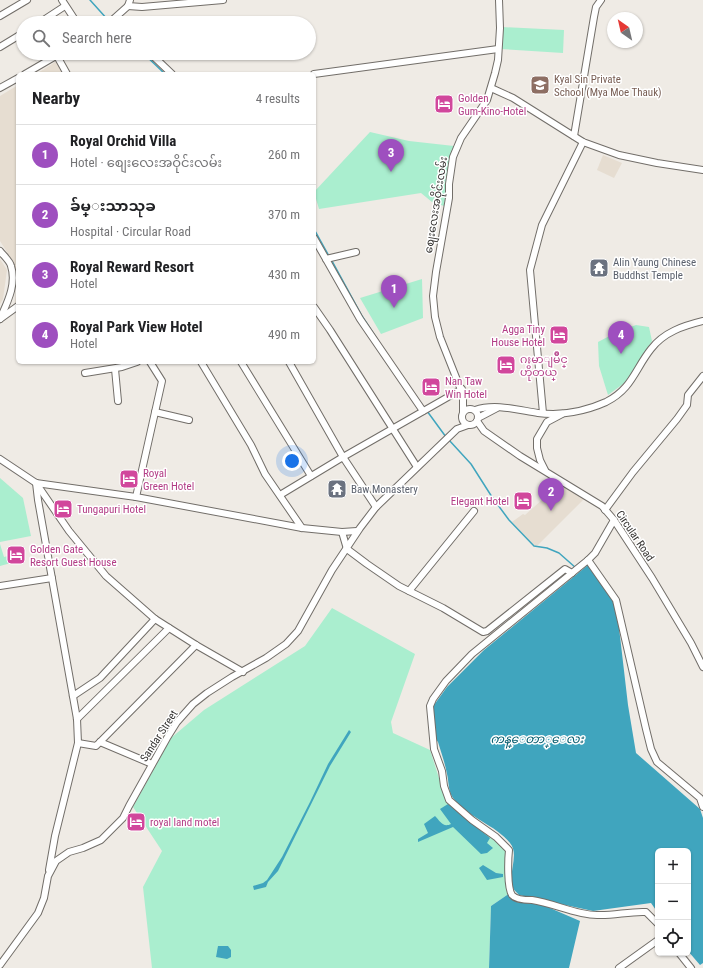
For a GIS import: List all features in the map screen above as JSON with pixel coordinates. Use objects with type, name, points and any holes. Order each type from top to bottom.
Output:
[{"type":"street","points":[[0,16],[27,0]]},
{"type":"street","points":[[62,0],[71,16]]},
{"type":"street","points":[[118,16],[129,3],[142,6],[223,0]]},
{"type":"street","name":"စျေးလေးအဝိုင်းလမ်း","points":[[462,392],[440,336],[434,304],[434,290],[449,198],[449,184],[453,157],[461,138],[486,100],[491,88],[498,60],[500,28],[499,0]]},
{"type":"street","points":[[574,136],[594,16],[596,7],[601,0]]},
{"type":"street","points":[[50,16],[65,6]]},
{"type":"street","points":[[0,47],[16,37]]},
{"type":"street","points":[[316,74],[498,49]]},
{"type":"street","points":[[28,72],[49,60]]},
{"type":"street","points":[[61,60],[66,72]]},
{"type":"street","points":[[157,60],[170,72]]},
{"type":"street","points":[[0,88],[16,79]]},
{"type":"street","points":[[491,88],[513,98],[584,142],[619,155],[703,170]]},
{"type":"street","points":[[543,413],[530,270],[542,225],[584,142]]},
{"type":"street","points":[[316,242],[320,250],[329,258],[360,319],[425,410]]},
{"type":"street","points":[[316,252],[320,250]]},
{"type":"street","points":[[0,251],[11,266],[13,281],[9,298],[0,319]]},
{"type":"street","points":[[329,258],[356,252]]},
{"type":"street","points":[[0,319],[16,307]]},
{"type":"street","points":[[316,310],[417,467]]},
{"type":"street","points":[[546,471],[540,460],[537,448],[537,439],[547,422],[562,414],[607,402],[622,391],[634,378],[651,349],[662,338],[678,328],[703,321]]},
{"type":"street","points":[[85,373],[130,364]]},
{"type":"street","points":[[136,497],[162,381],[151,364]]},
{"type":"street","points":[[202,364],[251,444],[265,474],[302,528]]},
{"type":"street","points":[[243,364],[311,476]]},
{"type":"street","points":[[290,364],[344,457],[376,507]]},
{"type":"street","points":[[115,368],[118,400]]},
{"type":"street","points":[[605,510],[633,472],[677,419],[687,405],[688,395],[703,376]]},
{"type":"street","points":[[462,392],[478,415],[478,420]]},
{"type":"street","points":[[280,495],[425,410],[462,392]]},
{"type":"street","points":[[462,392],[464,422],[484,431]]},
{"type":"street","points":[[457,429],[463,415],[468,409],[489,407],[562,414]]},
{"type":"street","points":[[457,429],[473,425],[497,408]]},
{"type":"street","points":[[155,412],[189,420]]},
{"type":"street","name":"Circular Road","points":[[478,420],[484,431],[520,456],[546,471],[560,482],[597,502],[605,510],[614,520],[652,578],[691,643],[703,667]]},
{"type":"street","name":"Sandar Street","points":[[0,965],[38,913],[44,898],[48,876],[56,861],[69,852],[101,840],[123,818],[152,764],[178,722],[193,704],[207,693],[266,658],[286,644],[298,630],[332,570],[347,549],[357,531],[376,507],[457,429]]},
{"type":"street","points":[[0,459],[36,483],[50,505],[86,553],[106,576],[155,619],[243,672]]},
{"type":"street","points":[[36,483],[136,497],[302,528],[342,532],[357,531]]},
{"type":"street","points":[[36,483],[77,719],[78,743],[55,836],[48,876]]},
{"type":"street","points":[[409,591],[474,511]]},
{"type":"street","points":[[614,520],[599,548],[588,560],[472,654],[446,681],[433,699],[430,706],[434,749],[442,771],[444,786],[450,800],[472,820],[496,837],[509,850],[508,864],[510,888],[511,894],[515,898],[541,902],[582,914],[598,916],[646,912],[655,921]]},
{"type":"street","points":[[342,532],[347,549],[399,586],[443,608],[483,632],[487,631],[565,569],[572,573]]},
{"type":"street","points":[[588,560],[616,600],[644,722],[651,749],[657,762],[700,798],[703,807]]},
{"type":"street","points":[[0,586],[52,578]]},
{"type":"street","points":[[73,696],[100,678],[155,619]]},
{"type":"street","points":[[77,719],[169,628]]},
{"type":"street","points":[[78,743],[96,746],[196,645]]},
{"type":"street","points":[[100,742],[152,764]]},
{"type":"street","points":[[619,968],[655,942]]},
{"type":"street","points":[[681,956],[690,968]]},
{"type":"shaded area","points":[[57,61],[63,72],[39,72]]},
{"type":"shaded area","points":[[16,86],[16,274],[12,260],[0,241],[0,96]]},
{"type":"shaded area","points":[[603,155],[622,163],[614,178],[597,170]]},
{"type":"shaded area","points":[[0,259],[7,270],[3,299],[0,304]]},
{"type":"shaded area","points":[[554,480],[584,499],[538,545],[535,546],[512,522],[523,514],[525,515],[543,499]]},
{"type":"green space","points":[[502,27],[564,30],[563,53],[501,49]]},
{"type":"green space","points":[[370,132],[409,141],[454,146],[451,154],[444,206],[432,202],[421,193],[319,209],[316,199],[316,190]]},
{"type":"green space","points":[[422,279],[423,318],[381,334],[360,298]]},
{"type":"green space","points":[[636,325],[649,327],[652,341],[633,373],[623,384],[608,395],[599,366],[598,342],[619,331]]},
{"type":"green space","points":[[0,478],[23,498],[31,536],[0,542]]},
{"type":"green space","name":"Golden Gate Resort Guest House","points":[[0,544],[4,557],[20,553],[22,560],[0,566]]},
{"type":"green space","points":[[332,608],[415,654],[391,722],[393,733],[430,750],[446,800],[507,850],[510,893],[491,906],[489,968],[152,968],[143,887],[162,851],[133,807],[171,738],[204,710],[305,646]]},
{"type":"water","name":"ကန္ေတာ္ေလး","points":[[588,565],[616,602],[628,705],[636,753],[700,809],[703,818],[703,963],[700,965],[691,954],[691,848],[655,848],[655,909],[651,903],[593,911],[519,895],[513,889],[511,877],[514,859],[513,848],[510,843],[497,831],[466,811],[453,798],[449,789],[442,754],[438,742],[434,737],[432,712],[434,705],[447,687],[484,650]]},
{"type":"water","points":[[349,730],[351,732],[330,766],[278,871],[268,882],[266,887],[254,890],[253,886],[267,880],[282,857],[328,764]]},
{"type":"water","points":[[448,804],[490,838],[487,843],[493,848],[487,853],[481,854],[453,827],[418,842],[418,839],[428,833],[424,824],[435,816],[444,825],[451,824],[440,809]]},
{"type":"water","points":[[483,865],[496,873],[503,874],[503,877],[487,880],[479,868]]},
{"type":"water","points":[[510,893],[516,902],[543,905],[580,921],[569,968],[489,968],[491,906]]},
{"type":"water","points":[[218,946],[228,946],[231,950],[231,957],[227,959],[216,957]]},
{"type":"waterway","points":[[90,0],[104,16]]},
{"type":"waterway","points":[[150,60],[163,72]]},
{"type":"waterway","points":[[316,233],[329,256]]},
{"type":"waterway","points":[[331,259],[362,316],[377,339]]},
{"type":"waterway","points":[[427,411],[446,437]]},
{"type":"waterway","points":[[449,440],[471,464],[509,520],[534,546],[547,548],[559,553],[576,568]]},
{"type":"place","name":"Kyal Sin Private School (Mya Moe Thauk)","points":[[540,85]]},
{"type":"place","name":"Golden Gum-Kino-Hotel","points":[[444,104]]},
{"type":"place","name":"Royal Reward Resort","points":[[391,172]]},
{"type":"place","name":"Alin Yaung Chinese Buddhst Temple","points":[[599,268]]},
{"type":"place","name":"Royal Orchid Villa","points":[[394,308]]},
{"type":"place","name":"Agga Tiny House Hotel","points":[[559,335]]},
{"type":"place","name":"Royal Park View Hotel","points":[[621,354]]},
{"type":"place","name":"ဂႏမာျမိဳင္ ဟိုတယ္","points":[[506,365]]},
{"type":"place","name":"Nan Taw Win Hotel","points":[[431,387]]},
{"type":"place","name":"Royal Green Hotel","points":[[129,479]]},
{"type":"place","name":"Baw Monastery","points":[[337,489]]},
{"type":"place","name":"Elegant Hotel","points":[[523,501]]},
{"type":"place","name":"Tungapuri Hotel","points":[[63,509]]},
{"type":"place","name":"ခ်မ္းသာသုခ","points":[[551,511]]},
{"type":"place","name":"Golden Gate Resort Guest House","points":[[16,555]]},
{"type":"place","name":"royal land motel","points":[[136,822]]}]
